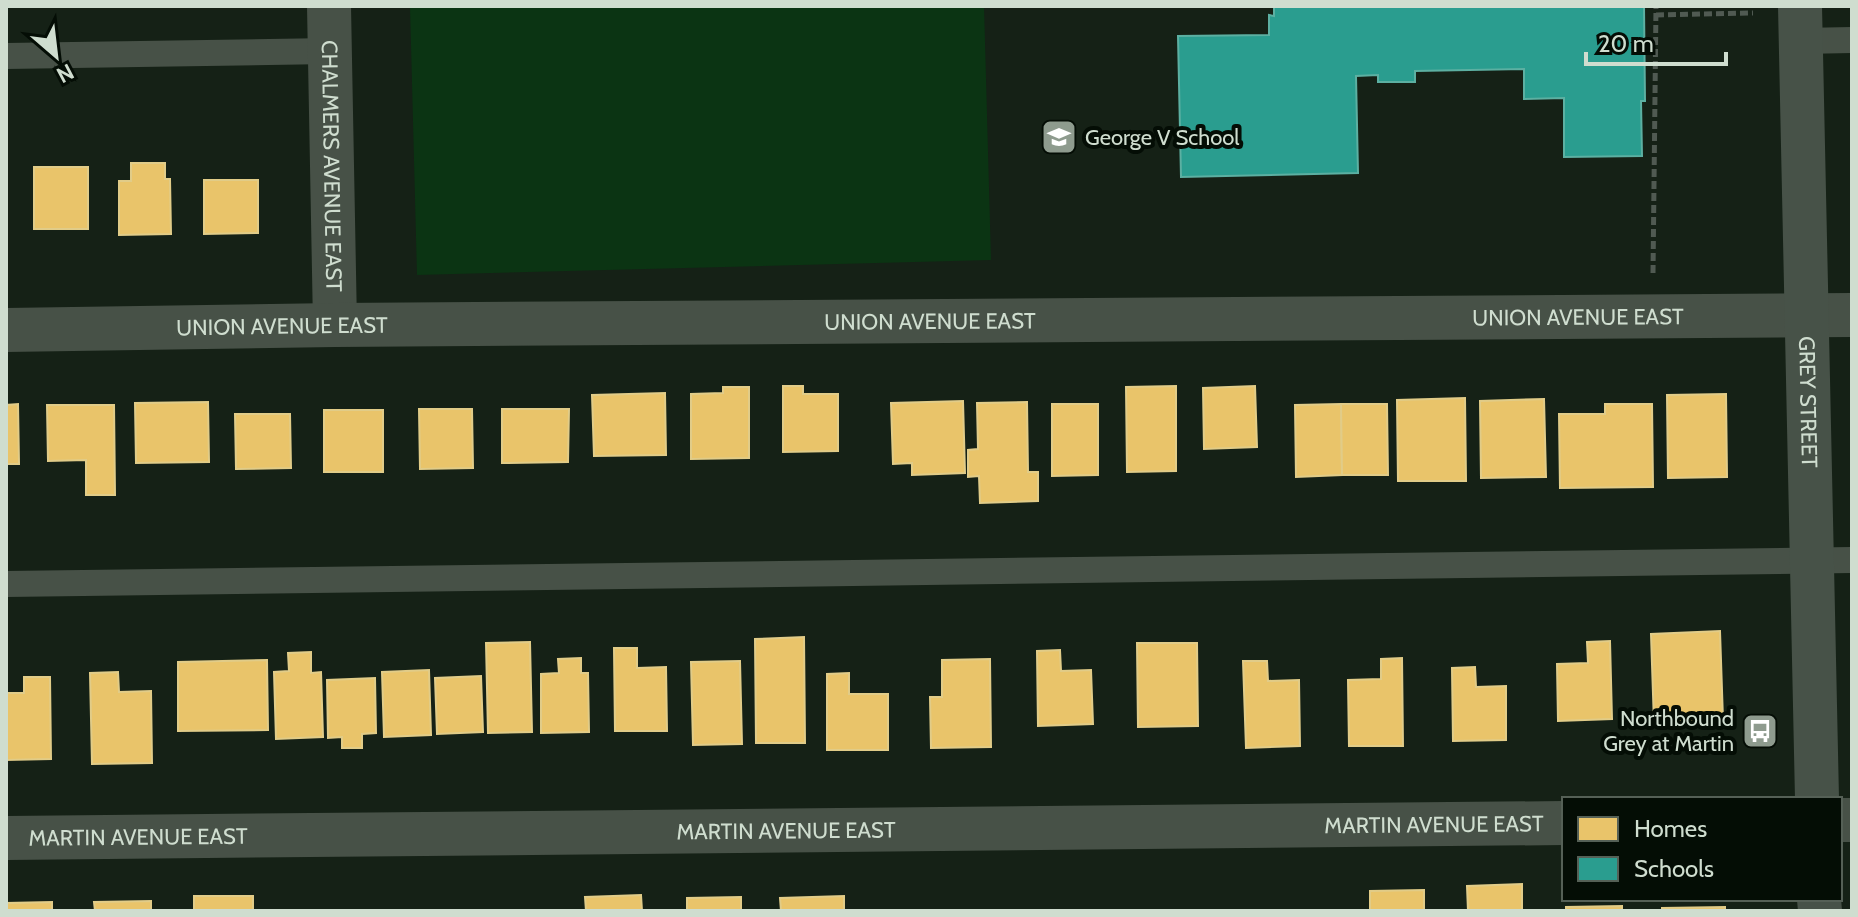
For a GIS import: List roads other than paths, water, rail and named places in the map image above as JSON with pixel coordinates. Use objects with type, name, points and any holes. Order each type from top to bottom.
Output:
[{"type":"street","name":"CHALMERS AVENUE EAST","points":[[329,6],[335,325]]},
{"type":"street","name":"GREY STREET","points":[[1801,24],[1808,316],[1831,560],[1817,797]]},
{"type":"street","name":"UNION AVENUE EAST","points":[[6,330],[1852,315]]},
{"type":"street","name":"MARTIN AVENUE EAST","points":[[6,838],[1562,823]]},
{"type":"lane","points":[[1801,24],[1852,40]]},
{"type":"lane","points":[[6,56],[330,51]]},
{"type":"lane","points":[[6,584],[1831,560]]},
{"type":"place","name":"George V School","points":[[1059,137]]},
{"type":"place","name":"Northbound Grey at Martin","points":[[1760,731]]}]
